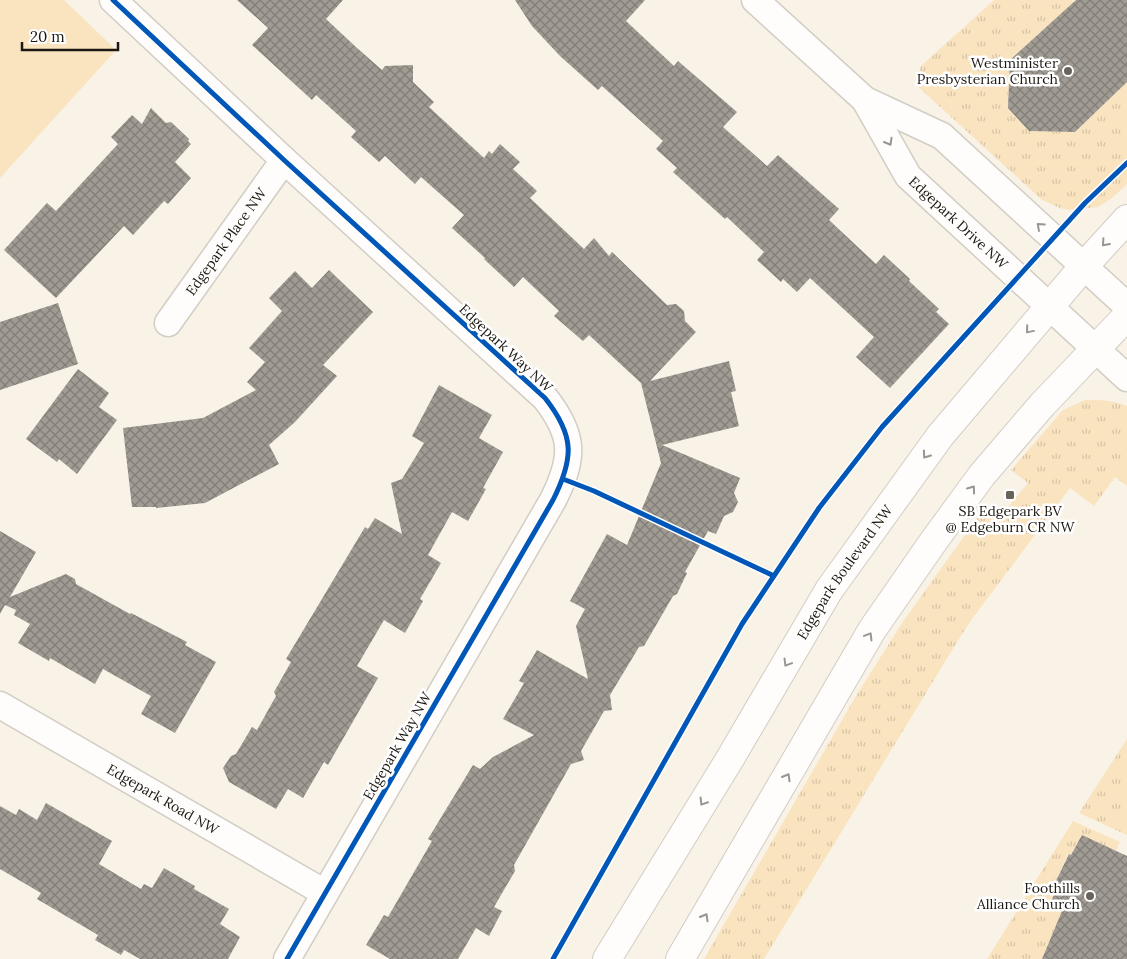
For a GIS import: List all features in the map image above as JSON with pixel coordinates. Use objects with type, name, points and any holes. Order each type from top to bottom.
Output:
[{"type":"street","name":"Edgepark Way NW","points":[[113,0],[284,160],[545,398],[557,414],[566,435],[569,456],[563,479],[553,500],[287,959]]},
{"type":"street","name":"Edgepark Drive NW","points":[[755,0],[865,100],[942,136],[1127,306]]},
{"type":"street","name":"Edgepark Drive NW","points":[[865,100],[908,176],[1127,378]]},
{"type":"street","name":"Edgepark Place NW","points":[[168,323],[284,160]]},
{"type":"street","name":"Edgepark Boulevard NW","points":[[607,959],[728,762],[829,590],[940,436],[1084,266],[1127,219]]},
{"type":"street","points":[[680,959],[878,622],[982,475],[1042,405],[1127,316]]},
{"type":"street","name":"Edgepark Road NW","points":[[0,705],[325,893]]},
{"type":"green space","points":[[0,0],[64,0],[116,50],[0,178]]},
{"type":"green space","points":[[994,0],[1072,0],[1074,2],[1010,60],[1008,108],[1029,131],[1075,132],[1127,82],[1127,184],[1112,198],[1098,207],[1069,210],[1042,200],[915,84],[921,66]]},
{"type":"green space","points":[[1085,400],[1112,401],[1127,406],[1127,486],[1115,477],[1094,506],[1070,488],[972,619],[957,642],[764,959],[704,959],[856,696],[902,623],[985,507],[999,518],[1028,483],[1011,470],[1063,410]]},
{"type":"green space","points":[[1127,739],[1127,835],[1079,813]]},
{"type":"green space","points":[[1073,821],[1120,842],[1116,851],[1082,835],[1071,855],[1068,854],[1054,885],[1058,887],[1049,905],[1088,924],[1051,936],[1042,959],[987,959]]},
{"type":"building","points":[[237,0],[343,0],[326,19],[357,48],[382,70],[385,66],[413,65],[413,82],[434,102],[429,107],[484,158],[489,151],[492,154],[500,144],[520,162],[513,169],[537,191],[530,198],[584,249],[594,238],[609,256],[612,252],[667,305],[676,304],[684,311],[685,321],[696,332],[650,381],[729,361],[736,391],[731,392],[739,426],[662,445],[740,478],[734,493],[738,502],[733,512],[724,516],[716,534],[708,531],[685,572],[687,573],[677,594],[673,596],[644,646],[639,647],[610,695],[612,710],[604,711],[581,751],[584,760],[571,764],[514,865],[515,871],[494,907],[502,911],[489,936],[476,928],[458,959],[390,959],[366,945],[384,915],[388,917],[432,841],[428,839],[473,765],[480,769],[493,757],[534,735],[503,719],[524,683],[519,681],[537,650],[588,679],[576,626],[585,609],[570,601],[607,534],[627,545],[661,463],[641,383],[589,335],[583,341],[554,316],[559,311],[523,277],[514,287],[484,259],[452,228],[464,215],[421,177],[415,184],[385,156],[379,162],[351,137],[356,131],[316,95],[312,100],[252,45],[268,28]]},
{"type":"building","points":[[515,0],[645,0],[626,21],[674,66],[678,61],[737,112],[723,127],[767,166],[778,155],[839,209],[829,220],[876,264],[884,255],[939,309],[936,312],[949,324],[890,388],[856,357],[874,337],[810,278],[797,292],[783,279],[781,282],[757,260],[764,252],[727,217],[725,219],[673,172],[677,168],[656,149],[663,141],[602,86],[598,90],[560,56],[532,26]]},
{"type":"building","name":"Westminister Presbysterian Church","points":[[1076,0],[1127,0],[1127,82],[1075,132],[1029,131],[1008,108],[1010,60]]},
{"type":"building","points":[[151,108],[166,123],[171,122],[189,139],[188,141],[191,144],[175,162],[191,178],[168,204],[164,201],[133,235],[124,226],[56,298],[4,250],[47,203],[56,211],[118,144],[111,137],[132,115],[142,124]]},
{"type":"building","points":[[329,270],[373,312],[323,365],[337,376],[295,422],[269,445],[279,464],[205,503],[156,508],[132,507],[123,428],[203,418],[256,390],[247,382],[265,362],[249,348],[282,311],[269,298],[295,271],[312,288]]},
{"type":"building","points":[[58,303],[78,364],[0,390],[0,322]]},
{"type":"building","points":[[78,369],[109,393],[99,407],[117,420],[77,474],[59,459],[57,462],[26,439]]},
{"type":"building","points":[[439,385],[492,415],[479,438],[503,452],[483,488],[486,489],[468,521],[452,512],[428,555],[441,563],[420,599],[423,601],[405,633],[384,620],[357,666],[378,678],[328,765],[324,762],[303,798],[288,789],[276,809],[229,782],[223,768],[231,756],[236,754],[252,727],[257,730],[276,696],[274,692],[291,662],[286,659],[365,527],[368,529],[375,518],[402,534],[391,483],[402,479],[424,443],[412,436]]},
{"type":"building","points":[[0,531],[36,552],[10,597],[66,574],[75,579],[76,584],[130,614],[187,642],[185,645],[216,662],[175,733],[141,714],[151,696],[103,669],[95,684],[50,658],[49,661],[18,643],[30,624],[14,615],[16,610],[5,605],[0,614]]},
{"type":"building","points":[[46,803],[112,841],[99,864],[141,889],[144,884],[152,888],[164,868],[195,886],[194,889],[229,909],[220,924],[240,937],[228,959],[140,959],[124,950],[121,955],[95,940],[98,935],[37,899],[41,893],[0,869],[0,806],[16,815],[19,809],[37,820]]},
{"type":"building","name":"Foothills Alliance Church","points":[[1082,835],[1127,856],[1127,959],[1042,959],[1062,911],[1049,905],[1058,887],[1054,885],[1069,854],[1071,855]]},
{"type":"cycle path","points":[[113,0],[284,160],[545,398],[562,424],[566,436],[568,459],[565,472],[553,500],[287,959]]},
{"type":"cycle path","points":[[553,959],[742,624],[819,508],[882,427],[1085,203],[1127,163]]},
{"type":"cycle path","points":[[563,479],[594,491],[774,576]]},
{"type":"place","name":"Westminister Presbysterian Church","points":[[1068,71]]},
{"type":"place","name":"SB Edgepark BV @ Edgeburn CR NW","points":[[1010,495]]},
{"type":"place","name":"Foothills Alliance Church","points":[[1090,896]]}]
